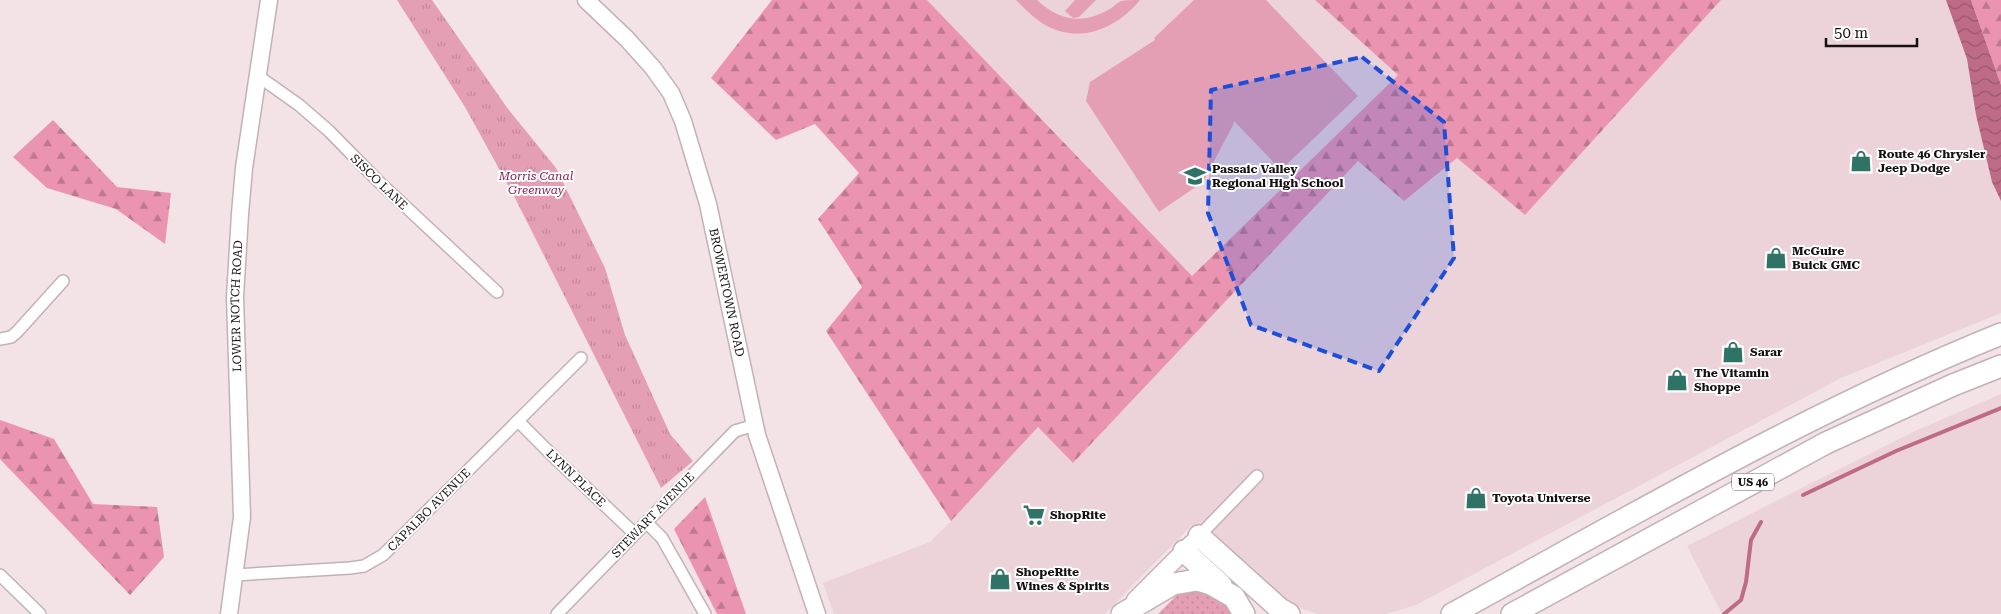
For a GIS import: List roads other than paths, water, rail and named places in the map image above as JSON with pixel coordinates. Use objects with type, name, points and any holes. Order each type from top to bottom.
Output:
[{"type":"highway","name":"US 46","points":[[1452,614],[1688,483],[1794,428],[1895,379],[2001,334]]},
{"type":"highway","name":"US 46","points":[[1512,614],[1826,443],[1944,389],[2001,366]]},
{"type":"highway","points":[[1192,544],[1239,605]]},
{"type":"highway","points":[[1192,544],[1289,614]]},
{"type":"highway","points":[[1122,614],[1174,584],[1197,580],[1211,584],[1239,605]]},
{"type":"street","name":"LOWER NOTCH ROAD","points":[[229,614],[242,517],[235,298],[244,168],[269,0]]},
{"type":"street","name":"BROWERTOWN ROAD","points":[[586,0],[654,68],[671,93],[683,121],[708,204],[755,424],[817,614]]},
{"type":"street","name":"SISCO LANE","points":[[258,76],[299,105],[329,131],[376,180],[496,292]]},
{"type":"street","points":[[0,339],[11,337],[17,332],[63,281]]},
{"type":"street","name":"CAPALBO AVENUE","points":[[234,576],[350,568],[364,566],[383,555],[581,358]]},
{"type":"street","name":"LYNN PLACE","points":[[518,421],[635,534]]},
{"type":"street","name":"STEWART AVENUE","points":[[557,614],[735,431],[755,424]]},
{"type":"street","points":[[1122,614],[1257,476]]},
{"type":"street","points":[[647,523],[662,538],[704,614]]},
{"type":"street","points":[[0,575],[40,614]]},
{"type":"water","points":[[1946,0],[1971,0],[2001,85],[2001,201],[1992,182],[1976,115],[1967,59]]},
{"type":"waterway","points":[[1803,495],[1896,451],[2001,408]]},
{"type":"waterway","points":[[1724,614],[1741,600],[1746,582],[1751,540],[1761,522]]},
{"type":"place","name":"Route 46 Chrysler Jeep Dodge","points":[[1861,161]]},
{"type":"place","name":"Passaic Valley Regional High School","points":[[1195,176]]},
{"type":"place","name":"McGuire Buick GMC","points":[[1776,258]]},
{"type":"place","name":"Sarar","points":[[1733,352]]},
{"type":"place","name":"The Vitamin Shoppe","points":[[1677,380]]},
{"type":"place","name":"Toyota Universe","points":[[1476,498]]},
{"type":"place","name":"ShopRite","points":[[1034,515]]},
{"type":"place","name":"ShopeRite Wines & Spirits","points":[[1000,579]]},
{"type":"park label","name":"Morris Canal Greenway","points":[[536,183]]}]
